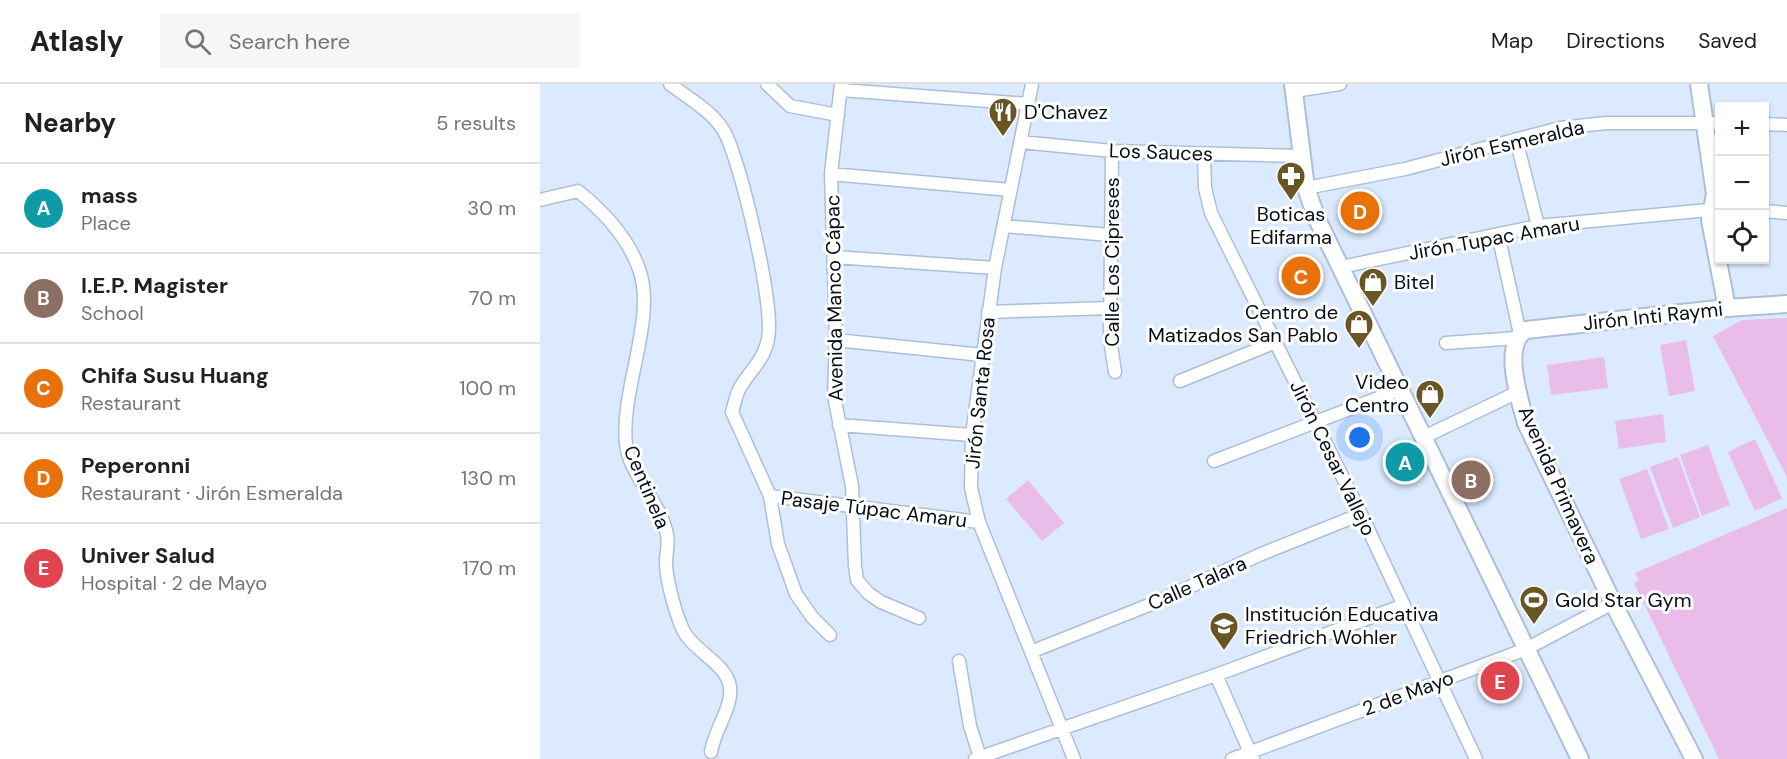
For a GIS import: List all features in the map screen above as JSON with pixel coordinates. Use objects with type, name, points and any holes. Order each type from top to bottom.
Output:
[{"type":"street","points":[[670,84],[716,120],[725,134],[749,212],[768,306],[769,338],[759,364],[740,387],[732,412],[770,496],[778,544],[796,594],[812,617],[830,635]]},
{"type":"street","points":[[767,84],[790,106],[838,115]]},
{"type":"street","name":"Jirón Santa Rosa","points":[[1032,84],[988,312],[972,435],[970,488],[979,522],[1033,651],[1074,759]]},
{"type":"street","points":[[1340,84],[1294,87],[1306,188],[1317,219],[1580,759]]},
{"type":"street","points":[[1700,84],[1712,122],[1715,194]]},
{"type":"street","points":[[841,87],[1029,104]]},
{"type":"street","name":"Avenida Manco Cápac","points":[[841,87],[831,174],[836,340],[834,396],[852,486],[857,580],[881,602],[919,618]]},
{"type":"street","name":"Jirón Esmeralda","points":[[1306,188],[1405,170],[1560,128],[1606,123],[1712,122]]},
{"type":"street","points":[[1769,124],[1787,125]]},
{"type":"street","points":[[1516,139],[1538,226]]},
{"type":"street","name":"Los Sauces","points":[[1021,142],[1112,151],[1301,156]]},
{"type":"street","name":"Calle Los Cipreses","points":[[1112,151],[1110,339],[1115,372]]},
{"type":"street","name":"Jirón Cesar Vallejo","points":[[1204,153],[1205,188],[1211,213],[1361,514],[1476,759]]},
{"type":"street","points":[[831,174],[1010,190]]},
{"type":"street","name":"Centinela","points":[[540,200],[578,191],[615,227],[639,268],[645,294],[629,388],[626,448],[660,514],[668,536],[668,579],[684,631],[726,675],[730,687],[729,702],[713,736],[711,752]]},
{"type":"street","name":"Jirón Tupac Amaru","points":[[1341,267],[1538,226],[1715,209]]},
{"type":"street","points":[[1715,210],[1710,220],[1727,308]]},
{"type":"street","points":[[1769,212],[1787,213]]},
{"type":"street","points":[[1004,226],[1110,235]]},
{"type":"street","points":[[1446,343],[1519,336],[1498,234]]},
{"type":"street","points":[[834,257],[995,268]]},
{"type":"street","name":"Jirón Inti Raymi","points":[[1519,336],[1526,330],[1727,308],[1787,304]]},
{"type":"street","points":[[988,312],[1111,308]]},
{"type":"street","name":"Avenida Primavera","points":[[1519,336],[1514,350],[1518,392],[1526,423],[1613,603],[1694,759]]},
{"type":"street","points":[[836,340],[982,355]]},
{"type":"street","points":[[1180,381],[1276,342]]},
{"type":"street","points":[[1214,461],[1399,390]]},
{"type":"street","points":[[1424,437],[1518,392]]},
{"type":"street","points":[[839,425],[972,435]]},
{"type":"street","name":"Pasaje Túpac Amaru","points":[[770,496],[979,522]]},
{"type":"street","name":"Calle Talara","points":[[1033,651],[1159,602],[1259,555],[1361,514]]},
{"type":"street","name":"2 de Mayo","points":[[1232,759],[1252,756],[1526,649],[1613,603]]},
{"type":"street","points":[[959,661],[977,758],[1216,675],[1404,605]]},
{"type":"street","points":[[1216,675],[1252,756]]},
{"type":"shaded area","points":[[1787,318],[1787,477],[1713,336],[1742,320]]},
{"type":"shaded area","points":[[1686,340],[1695,391],[1669,396],[1660,345]]},
{"type":"shaded area","points":[[1604,357],[1608,388],[1551,395],[1547,365]]},
{"type":"shaded area","points":[[1663,414],[1666,442],[1619,449],[1615,421]]},
{"type":"shaded area","points":[[1755,439],[1782,498],[1755,511],[1728,452]]},
{"type":"shaded area","points":[[1708,445],[1730,505],[1702,516],[1680,455]]},
{"type":"shaded area","points":[[1678,457],[1700,517],[1673,528],[1650,467]]},
{"type":"shaded area","points":[[1647,469],[1669,529],[1641,539],[1619,479]]},
{"type":"shaded area","points":[[1028,480],[1064,523],[1042,541],[1006,499]]},
{"type":"shaded area","points":[[1787,508],[1787,759],[1719,759],[1634,583],[1639,580],[1635,573]]},
{"type":"place","name":"D'Chavez","points":[[1003,138]]},
{"type":"place","name":"Boticas Edifarma","points":[[1291,202]]},
{"type":"place","name":"Peperonni","points":[[1360,211]]},
{"type":"place","name":"Chifa Susu Huang","points":[[1301,276]]},
{"type":"place","name":"Bitel","points":[[1373,308]]},
{"type":"place","name":"Centro de Matizados San Pablo","points":[[1359,350]]},
{"type":"place","name":"Video Centro","points":[[1430,420]]},
{"type":"place","name":"mass","points":[[1405,462]]},
{"type":"place","name":"I.E.P. Magister","points":[[1471,480]]},
{"type":"place","name":"Gold Star Gym","points":[[1534,626]]},
{"type":"place","name":"Institución Educativa Friedrich Wohler","points":[[1224,652]]},
{"type":"place","name":"Univer Salud","points":[[1500,681]]}]
